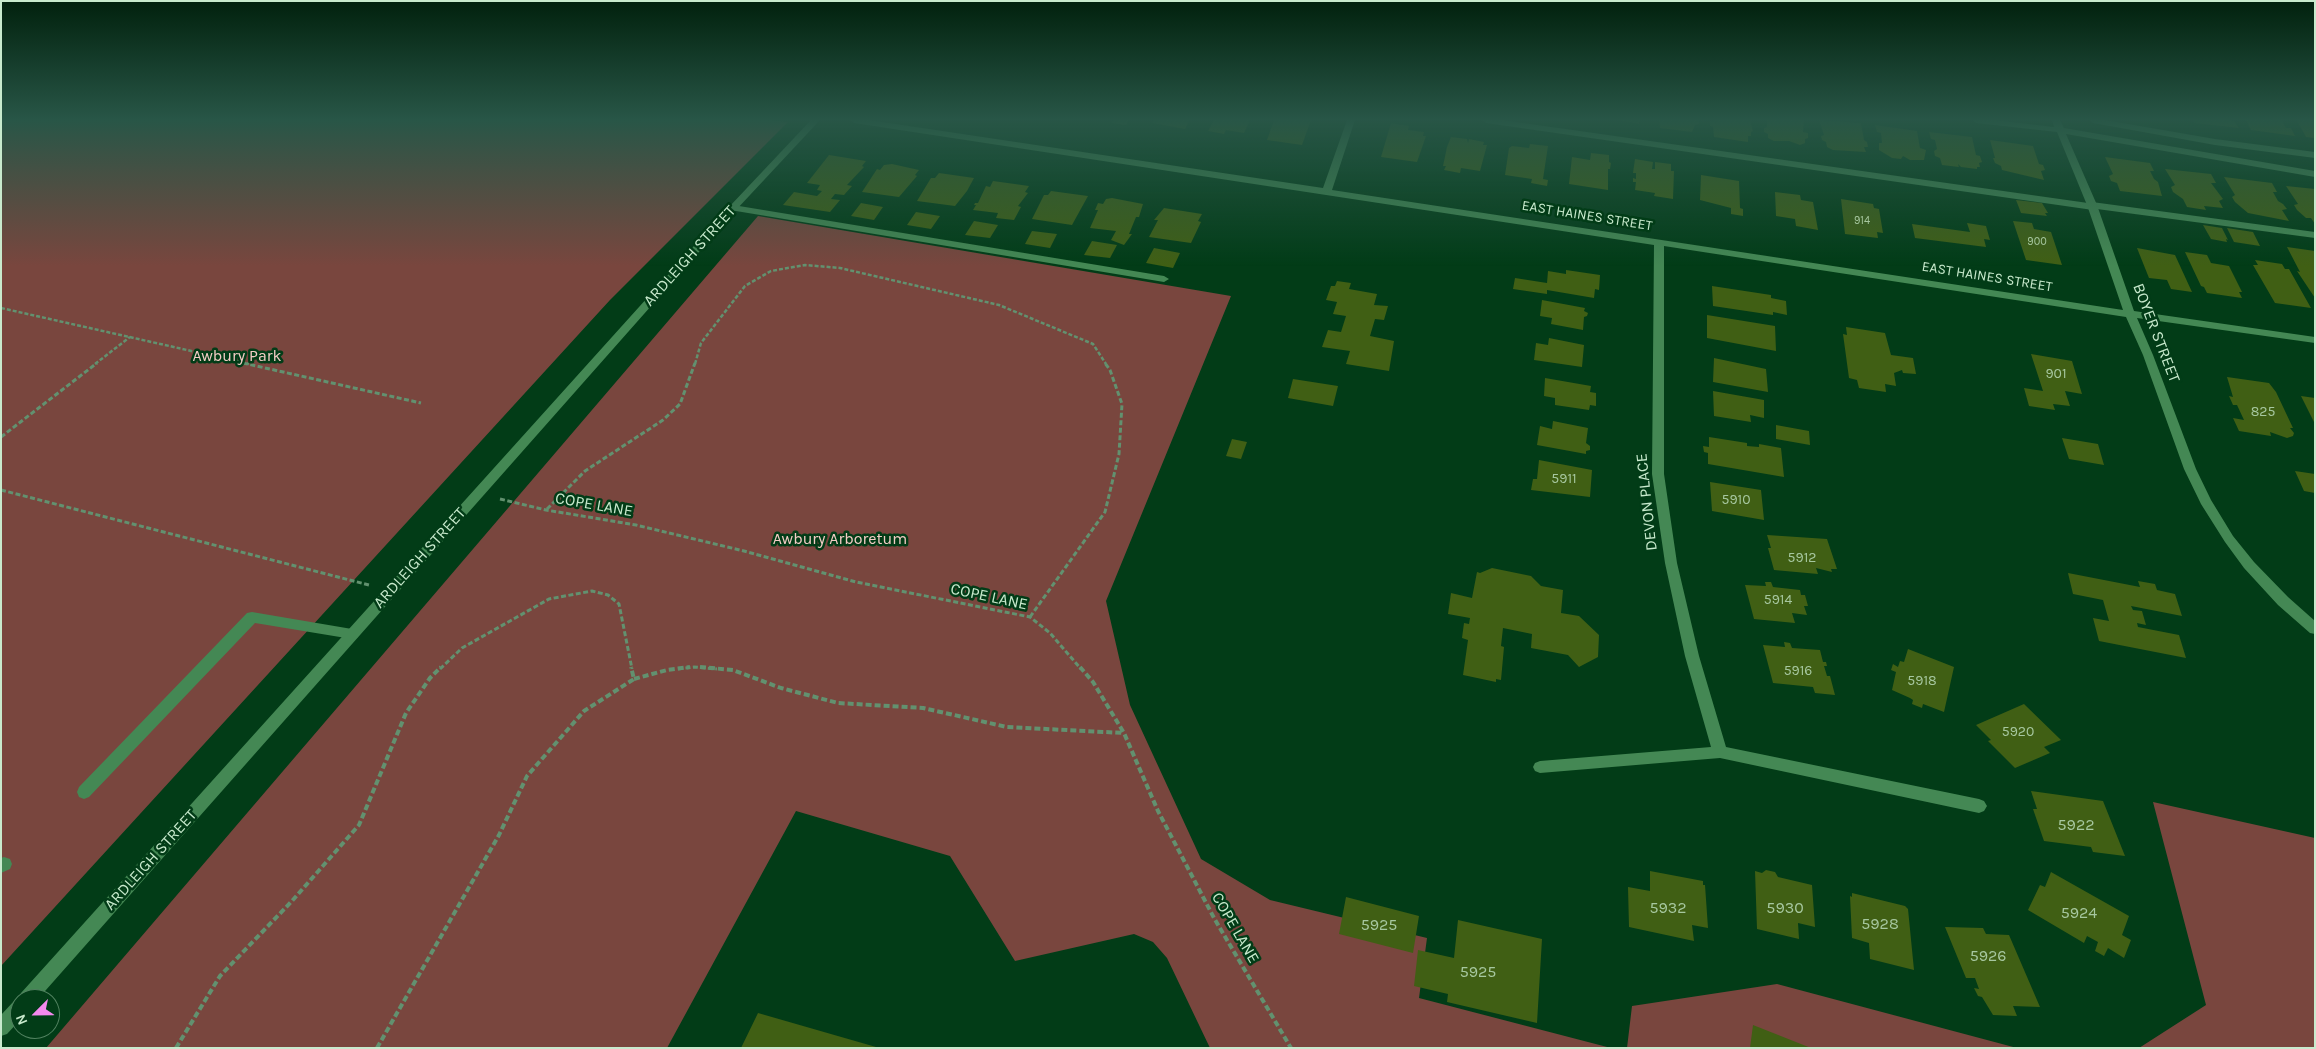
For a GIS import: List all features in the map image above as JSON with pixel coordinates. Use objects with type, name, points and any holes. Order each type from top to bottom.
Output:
[{"type":"street","name":"ARDLEIGH STREET","points":[[36,989],[770,169]]},
{"type":"street","name":"EAST HAINES STREET","points":[[1180,169],[2130,314],[2315,340]]},
{"type":"street","points":[[1327,191],[1334,169]]},
{"type":"street","points":[[1832,169],[2315,235]]},
{"type":"street","name":"BOYER STREET","points":[[2077,169],[2093,206],[2130,314],[2148,355],[2190,469],[2217,521],[2238,552],[2283,601],[2315,629]]},
{"type":"street","points":[[2286,169],[2315,174]]},
{"type":"street","points":[[733,208],[1164,279]]},
{"type":"street","name":"DEVON PLACE","points":[[1659,243],[1658,474],[1671,563],[1692,656],[1720,752]]},
{"type":"street","points":[[84,792],[252,617],[352,634]]},
{"type":"street","points":[[1540,767],[1720,752],[1979,806]]},
{"type":"street","points":[[1,1028],[10,1018]]},
{"type":"path","points":[[546,510],[585,471],[663,420],[680,404],[691,377],[701,342],[745,286],[771,271],[805,265],[840,268],[1000,305],[1093,344],[1110,370],[1122,404],[1119,454],[1105,512],[1030,617]]},
{"type":"path","points":[[1,308],[421,403]]},
{"type":"path","points":[[1,437],[130,337]]},
{"type":"path","points":[[1,490],[391,591]]},
{"type":"path","name":"COPE LANE","points":[[478,494],[546,510],[636,525],[744,551],[856,582],[1030,617],[1050,633],[1092,682],[1124,733],[1158,811],[1214,918],[1291,1048]]},
{"type":"path","points":[[176,1048],[220,976],[292,901],[359,825],[406,713],[430,678],[462,648],[549,599],[592,591],[608,595],[619,604],[634,680]]},
{"type":"path","points":[[377,1048],[499,835],[527,776],[584,711],[634,680],[667,670],[694,668],[733,670],[781,688],[838,703],[923,708],[1007,727],[1124,733]]},
{"type":"green space","name":"Awbury Park","points":[[1,169],[741,169],[610,300],[1,966]]},
{"type":"green space","name":"Awbury Arboretum","points":[[758,216],[1231,296],[1106,601],[1130,705],[1201,859],[1270,900],[1427,938],[1419,998],[1611,1048],[1210,1048],[1167,958],[1153,942],[1134,934],[1015,961],[950,856],[796,811],[667,1048],[46,1048],[54,1039],[60,1039],[60,1032]]},
{"type":"green space","points":[[2153,802],[2315,838],[2315,1048],[2139,1048],[2206,1005]]},
{"type":"green space","points":[[1777,984],[2017,1048],[1627,1048],[1632,1006]]},
{"type":"building","points":[[818,169],[862,169],[847,185],[852,186],[844,195],[835,194],[831,199],[840,200],[830,212],[783,205],[794,192],[817,196],[822,191],[817,190],[820,185],[807,183]]},
{"type":"building","points":[[877,169],[919,170],[915,175],[917,176],[899,197],[862,192]]},
{"type":"building","points":[[1445,169],[1461,169],[1460,173]]},
{"type":"building","points":[[1506,169],[1545,169],[1543,179],[1548,180],[1547,186],[1531,183],[1532,179],[1505,175]]},
{"type":"building","points":[[1571,169],[1610,169],[1608,169],[1608,190],[1569,184]]},
{"type":"building","points":[[1634,169],[1671,169],[1671,171],[1674,171],[1673,199],[1654,196],[1655,193],[1635,190],[1636,182],[1633,182],[1633,178],[1636,179],[1636,173],[1633,173]]},
{"type":"building","points":[[2045,169],[2041,171],[2044,180],[2002,170]]},
{"type":"building","points":[[2111,169],[2153,169],[2154,171],[2150,171],[2158,182],[2162,196],[2120,191],[2117,183],[2111,181],[2109,176],[2113,174]]},
{"type":"building","points":[[2165,169],[2211,174],[2216,183],[2211,183],[2223,199],[2219,201],[2223,208],[2204,206],[2206,210],[2187,207],[2183,199],[2173,192],[2171,187],[2175,185]]},
{"type":"building","points":[[939,173],[974,178],[967,191],[955,206],[917,201],[931,178],[935,178]]},
{"type":"building","points":[[1701,175],[1739,181],[1740,208],[1743,209],[1743,216],[1731,214],[1731,208],[1700,200]]},
{"type":"building","points":[[2224,177],[2272,183],[2277,192],[2273,192],[2278,201],[2287,209],[2282,210],[2289,221],[2248,213],[2235,202],[2232,197],[2235,195]]},
{"type":"building","points":[[993,181],[1029,186],[1025,192],[1028,193],[1018,206],[1021,207],[1014,220],[996,218],[998,213],[973,210],[976,205],[974,205],[975,203],[978,203],[986,186],[990,187]]},
{"type":"building","points":[[2286,186],[2315,189],[2315,224],[2311,218],[2306,218],[2297,210],[2294,205],[2298,204]]},
{"type":"building","points":[[1051,191],[1088,196],[1072,225],[1032,219],[1044,195],[1048,195]]},
{"type":"building","points":[[1775,192],[1800,195],[1801,200],[1813,202],[1818,230],[1796,226],[1795,219],[1776,216]]},
{"type":"building","points":[[1112,198],[1143,204],[1139,217],[1136,217],[1129,234],[1132,234],[1124,245],[1111,240],[1116,231],[1090,228],[1098,210],[1095,210],[1098,203],[1103,204],[1106,199]]},
{"type":"building","points":[[1841,199],[1873,204],[1874,208],[1879,209],[1883,233],[1877,232],[1878,238],[1845,234]]},
{"type":"building","points":[[2016,200],[2042,203],[2048,213],[2045,213],[2047,216],[2021,213]]},
{"type":"building","points":[[861,203],[883,207],[874,220],[851,216]]},
{"type":"building","points":[[1164,208],[1202,214],[1198,221],[1201,222],[1191,243],[1149,237],[1158,220],[1154,220]]},
{"type":"building","points":[[916,212],[940,216],[931,229],[907,225]]},
{"type":"building","points":[[974,221],[998,225],[990,238],[965,235]]},
{"type":"building","points":[[2013,221],[2032,223],[2034,229],[2051,232],[2062,265],[2026,260]]},
{"type":"building","points":[[1967,223],[1986,226],[1990,240],[1984,239],[1986,247],[1915,238],[1912,224],[1970,232]]},
{"type":"building","points":[[2203,225],[2222,228],[2228,240],[2226,239],[2227,242],[2211,239]]},
{"type":"building","points":[[2227,228],[2253,232],[2260,246],[2234,242]]},
{"type":"building","points":[[1032,231],[1057,234],[1050,248],[1025,244]]},
{"type":"building","points":[[1092,241],[1117,245],[1110,258],[1084,255]]},
{"type":"building","points":[[2287,247],[2315,251],[2315,298],[2297,271],[2300,272]]},
{"type":"building","points":[[1154,248],[1180,253],[1173,268],[1146,263]]},
{"type":"building","points":[[2137,248],[2175,255],[2192,292],[2171,289],[2167,280],[2149,278]]},
{"type":"building","points":[[2185,252],[2207,255],[2211,263],[2229,266],[2242,292],[2239,292],[2242,298],[2207,293],[2204,287],[2201,286]]},
{"type":"building","points":[[2255,260],[2282,264],[2285,269],[2289,269],[2311,308],[2275,303],[2253,265],[2258,265]]},
{"type":"building","points":[[1566,270],[1600,275],[1599,290],[1595,289],[1594,298],[1547,290],[1547,294],[1513,289],[1515,278],[1547,283],[1548,271],[1566,274]]},
{"type":"building","points":[[1337,281],[1351,283],[1349,289],[1377,294],[1374,305],[1388,306],[1384,320],[1375,319],[1370,336],[1394,341],[1389,371],[1346,364],[1350,351],[1322,347],[1328,330],[1341,332],[1346,316],[1333,314],[1337,302],[1326,300],[1331,286],[1335,286]]},
{"type":"building","points":[[1712,286],[1771,295],[1771,298],[1786,301],[1787,315],[1773,312],[1773,315],[1713,306]]},
{"type":"building","points":[[1542,300],[1585,308],[1584,311],[1588,313],[1584,317],[1583,330],[1551,324],[1552,318],[1540,316]]},
{"type":"building","points":[[1707,315],[1775,326],[1776,351],[1707,338]]},
{"type":"building","points":[[1846,327],[1885,333],[1891,355],[1913,358],[1916,374],[1903,373],[1902,370],[1894,373],[1896,386],[1885,384],[1886,392],[1859,388],[1857,380],[1849,378],[1843,334],[1847,335]]},
{"type":"building","points":[[1549,338],[1584,345],[1582,367],[1534,360],[1536,343],[1548,345]]},
{"type":"building","points":[[2031,354],[2072,361],[2082,394],[2065,391],[2070,406],[2053,404],[2055,410],[2029,406],[2024,388],[2043,391]]},
{"type":"building","points":[[1714,358],[1766,369],[1768,392],[1713,382]]},
{"type":"building","points":[[2227,377],[2269,383],[2276,392],[2293,428],[2290,428],[2294,433],[2293,436],[2287,438],[2270,432],[2271,436],[2239,431],[2233,418],[2244,420],[2237,405],[2233,405],[2229,396],[2233,397]]},
{"type":"building","points":[[1545,378],[1591,386],[1590,392],[1596,393],[1596,406],[1590,405],[1589,410],[1555,405],[1555,398],[1544,396]]},
{"type":"building","points":[[1293,379],[1338,386],[1333,406],[1288,398]]},
{"type":"building","points":[[1713,391],[1764,400],[1764,418],[1750,415],[1751,422],[1714,416]]},
{"type":"building","points":[[2301,396],[2315,398],[2315,424]]},
{"type":"building","points":[[1553,421],[1588,428],[1586,443],[1590,446],[1590,450],[1586,451],[1586,454],[1537,445],[1540,426],[1552,429]]},
{"type":"building","points":[[1776,425],[1809,431],[1810,445],[1776,439]]},
{"type":"building","points":[[1709,437],[1747,443],[1747,446],[1759,447],[1759,444],[1781,448],[1784,477],[1708,464],[1708,453],[1704,452],[1703,446],[1709,447]]},
{"type":"building","points":[[2062,438],[2098,444],[2104,465],[2069,459]]},
{"type":"building","points":[[1232,439],[1247,442],[1241,459],[1226,456]]},
{"type":"building","points":[[1539,460],[1592,470],[1590,497],[1531,490],[1533,479],[1537,479]]},
{"type":"building","points":[[2295,471],[2315,474],[2315,493],[2304,491]]},
{"type":"building","points":[[1710,482],[1761,490],[1764,520],[1712,511]]},
{"type":"building","points":[[1767,535],[1827,539],[1837,569],[1831,569],[1832,572],[1816,568],[1818,574],[1774,570],[1768,548],[1771,548]]},
{"type":"building","points":[[1492,568],[1531,576],[1541,586],[1563,590],[1561,613],[1579,616],[1599,635],[1598,657],[1579,667],[1568,655],[1531,648],[1532,634],[1503,628],[1501,646],[1504,647],[1501,680],[1496,679],[1496,682],[1463,675],[1468,640],[1462,638],[1464,623],[1469,624],[1470,618],[1448,614],[1451,593],[1472,598],[1477,572],[1480,573]]},
{"type":"building","points":[[2068,573],[2140,587],[2138,581],[2155,584],[2157,590],[2175,594],[2182,616],[2131,606],[2133,610],[2142,611],[2146,625],[2137,623],[2138,627],[2179,635],[2186,658],[2099,641],[2093,618],[2109,621],[2103,600],[2073,594]]},
{"type":"building","points":[[1765,582],[1771,582],[1773,587],[1800,590],[1801,595],[1805,595],[1808,606],[1804,606],[1807,615],[1792,613],[1795,623],[1754,619],[1745,585],[1766,586]]},
{"type":"building","points":[[1784,642],[1790,643],[1792,648],[1820,650],[1823,662],[1826,662],[1827,666],[1824,666],[1827,676],[1830,676],[1835,695],[1815,693],[1813,687],[1773,683],[1763,645],[1785,647]]},
{"type":"building","points":[[1908,649],[1954,667],[1944,712],[1923,704],[1922,708],[1912,704],[1913,700],[1892,690],[1896,672],[1891,670],[1893,664],[1898,667],[1900,661],[1904,662]]},
{"type":"building","points":[[2024,704],[2061,740],[2044,747],[2050,753],[2015,768],[1988,741],[1991,740],[1976,725]]},
{"type":"building","points":[[2031,791],[2103,801],[2125,856],[2093,852],[2091,847],[2044,841],[2033,809],[2037,809]]},
{"type":"building","points":[[1766,870],[1775,872],[1778,877],[1812,885],[1815,927],[1798,923],[1799,939],[1757,929],[1755,871],[1762,873]]},
{"type":"building","points":[[1650,871],[1703,881],[1703,885],[1705,885],[1708,928],[1692,925],[1694,941],[1629,927],[1628,887],[1650,891]]},
{"type":"building","points":[[2051,872],[2129,916],[2122,935],[2131,940],[2124,958],[2108,948],[2104,956],[2095,951],[2098,942],[2087,936],[2084,943],[2028,910],[2040,885],[2045,887]]},
{"type":"building","points":[[1852,893],[1905,906],[1908,909],[1914,970],[1870,959],[1869,943],[1852,938],[1850,896],[1852,897]]},
{"type":"building","points":[[1346,897],[1419,916],[1413,953],[1339,934]]},
{"type":"building","points":[[1458,920],[1542,939],[1537,1023],[1447,1002],[1448,994],[1414,986],[1418,950],[1454,958]]},
{"type":"building","points":[[1945,927],[1983,928],[1986,934],[2009,935],[2040,1007],[2013,1006],[2017,1016],[1993,1015],[1974,988],[1979,989],[1975,978],[1966,978]]},
{"type":"building","points":[[758,1013],[876,1047],[876,1048],[741,1048]]},
{"type":"building","points":[[1753,1025],[1811,1048],[1750,1048]]}]
